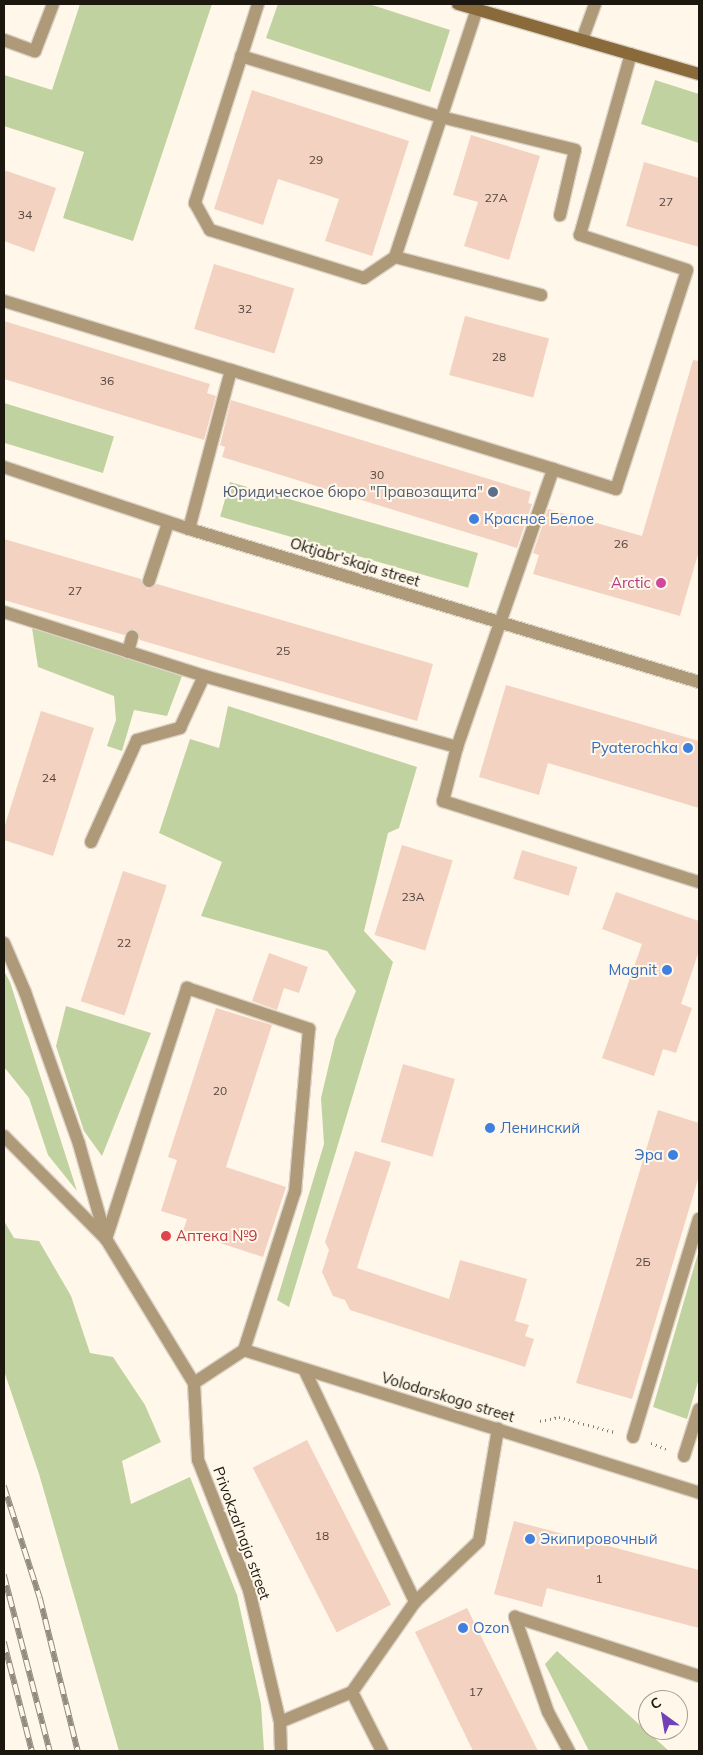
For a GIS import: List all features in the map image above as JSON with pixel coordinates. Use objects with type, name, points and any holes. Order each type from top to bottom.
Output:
[{"type":"street","points":[[4,40],[36,51],[53,4]]},
{"type":"street","points":[[258,4],[195,203],[210,230],[364,278],[395,257],[477,9]]},
{"type":"street","points":[[458,4],[699,74]]},
{"type":"street","points":[[582,40],[595,4]]},
{"type":"street","points":[[4,301],[616,489],[687,270],[580,235],[631,54]]},
{"type":"street","points":[[241,56],[441,117],[575,150],[560,216]]},
{"type":"street","points":[[395,257],[541,295]]},
{"type":"street","points":[[189,529],[230,370]]},
{"type":"street","name":"Oktjabr'skaja street","points":[[4,467],[189,529],[699,680]]},
{"type":"street","points":[[553,469],[457,747],[443,801],[699,882]]},
{"type":"street","points":[[149,581],[168,522]]},
{"type":"street","points":[[4,612],[204,676],[457,747]]},
{"type":"street","points":[[128,652],[132,637]]},
{"type":"street","points":[[91,842],[137,740],[180,728],[204,676]]},
{"type":"street","points":[[4,943],[25,992],[79,1144],[106,1239]]},
{"type":"street","points":[[4,1136],[106,1239],[194,1383],[244,1350],[294,1191],[310,1029],[187,988],[106,1239]]},
{"type":"street","points":[[633,1437],[699,1219]]},
{"type":"street","name":"Volodarskogo street","points":[[244,1350],[305,1371],[699,1492]]},
{"type":"street","points":[[305,1371],[414,1602]]},
{"type":"street","name":"Privokzal'naja street","points":[[194,1383],[198,1460],[249,1590],[280,1722],[281,1751]]},
{"type":"street","points":[[684,1456],[699,1409]]},
{"type":"street","points":[[280,1722],[352,1692],[414,1602],[479,1541],[498,1429]]},
{"type":"street","points":[[569,1751],[548,1712],[514,1618],[699,1676]]},
{"type":"street","points":[[352,1692],[382,1751]]},
{"type":"path","points":[[533,1422],[559,1417],[633,1437],[684,1456]]},
{"type":"green space","points":[[80,4],[212,4],[133,241],[63,218],[84,152],[4,126],[4,75],[52,90]]},
{"type":"green space","points":[[278,4],[369,4],[450,30],[430,92],[266,38]]},
{"type":"green space","points":[[655,80],[699,94],[699,143],[641,124]]},
{"type":"green space","points":[[4,403],[114,437],[103,473],[4,443]]},
{"type":"green space","points":[[230,482],[478,553],[468,588],[220,517]]},
{"type":"green space","points":[[32,628],[182,676],[167,716],[134,710],[122,751],[107,746],[116,720],[114,696],[38,667]]},
{"type":"green space","points":[[228,706],[417,767],[399,828],[388,833],[364,931],[393,962],[289,1307],[277,1300],[324,1144],[321,1098],[335,1039],[356,991],[327,951],[201,916],[222,862],[159,833],[190,739],[219,748]]},
{"type":"green space","points":[[4,971],[10,982],[77,1191],[48,1155],[29,1098],[4,1067]]},
{"type":"green space","points":[[66,1006],[151,1033],[102,1156],[84,1131],[56,1046]]},
{"type":"green space","points":[[4,1221],[14,1238],[39,1241],[71,1296],[90,1353],[113,1357],[145,1405],[161,1442],[122,1461],[131,1504],[190,1477],[237,1595],[261,1704],[264,1751],[119,1751],[39,1474],[4,1371]]},
{"type":"green space","points":[[699,1250],[699,1378],[687,1419],[653,1407]]},
{"type":"green space","points":[[557,1651],[638,1723],[638,1740],[657,1740],[669,1751],[589,1751],[545,1664]]},
{"type":"building","points":[[252,90],[409,141],[372,256],[325,241],[339,199],[278,179],[263,225],[214,209]]},
{"type":"building","points":[[471,135],[540,156],[509,260],[464,246],[478,202],[453,195]]},
{"type":"building","points":[[644,162],[699,178],[699,247],[626,226]]},
{"type":"building","points":[[4,170],[56,188],[34,252],[4,241]]},
{"type":"building","points":[[214,264],[294,289],[274,354],[194,329]]},
{"type":"building","points":[[465,316],[549,339],[533,397],[449,375]]},
{"type":"building","points":[[4,321],[210,384],[207,393],[216,396],[204,440],[4,379]]},
{"type":"building","points":[[693,360],[699,361],[699,551],[680,616],[533,574],[539,555],[533,553],[548,509],[642,536]]},
{"type":"building","points":[[231,400],[531,492],[528,503],[532,504],[517,548],[222,457],[225,447],[220,445]]},
{"type":"building","points":[[4,539],[141,579],[147,589],[157,584],[433,664],[417,721],[140,640],[135,629],[124,635],[4,600]]},
{"type":"building","points":[[506,685],[699,741],[699,808],[548,763],[539,795],[479,777]]},
{"type":"building","points":[[41,711],[94,728],[53,856],[4,840],[4,828]]},
{"type":"building","points":[[402,845],[453,860],[425,950],[375,935]]},
{"type":"building","points":[[522,850],[577,867],[569,896],[513,879]]},
{"type":"building","points":[[123,871],[167,885],[124,1016],[81,1001]]},
{"type":"building","points":[[616,892],[699,921],[699,951],[681,1004],[692,1008],[676,1053],[663,1049],[654,1076],[602,1058],[642,944],[602,929]]},
{"type":"building","points":[[269,953],[308,967],[299,993],[284,988],[277,1010],[252,1001]]},
{"type":"building","points":[[216,1008],[272,1025],[226,1167],[286,1187],[263,1257],[183,1231],[187,1219],[161,1211],[177,1160],[168,1157]]},
{"type":"building","points":[[403,1064],[455,1079],[433,1157],[381,1142]]},
{"type":"building","points":[[658,1110],[699,1123],[699,1176],[632,1399],[576,1383]]},
{"type":"building","points":[[355,1151],[391,1162],[357,1268],[449,1299],[460,1260],[527,1279],[515,1321],[529,1325],[525,1336],[534,1339],[525,1367],[350,1310],[345,1300],[333,1296],[322,1272],[329,1250],[325,1242]]},
{"type":"building","points":[[307,1440],[391,1605],[337,1633],[253,1468]]},
{"type":"building","points":[[514,1521],[699,1570],[699,1628],[547,1588],[542,1607],[494,1594]]},
{"type":"building","points":[[467,1608],[538,1751],[473,1751],[415,1632]]},
{"type":"railway","points":[[4,1486],[40,1598],[78,1751]]},
{"type":"railway","points":[[4,1575],[50,1751]]},
{"type":"railway","points":[[4,1642],[32,1751]]},
{"type":"place","name":"Юридическое бюро \"Правозащита\"","points":[[493,492]]},
{"type":"place","name":"Красное Белое","points":[[474,519]]},
{"type":"place","name":"Arctic","points":[[661,583]]},
{"type":"place","name":"Pyaterochka","points":[[688,748]]},
{"type":"place","name":"Magnit","points":[[667,970]]},
{"type":"place","name":"Ленинский","points":[[490,1128]]},
{"type":"place","name":"Эра","points":[[673,1155]]},
{"type":"place","name":"Аптека №9","points":[[166,1236]]},
{"type":"place","name":"Экипировочный","points":[[530,1539]]},
{"type":"place","name":"Ozon","points":[[463,1628]]}]
